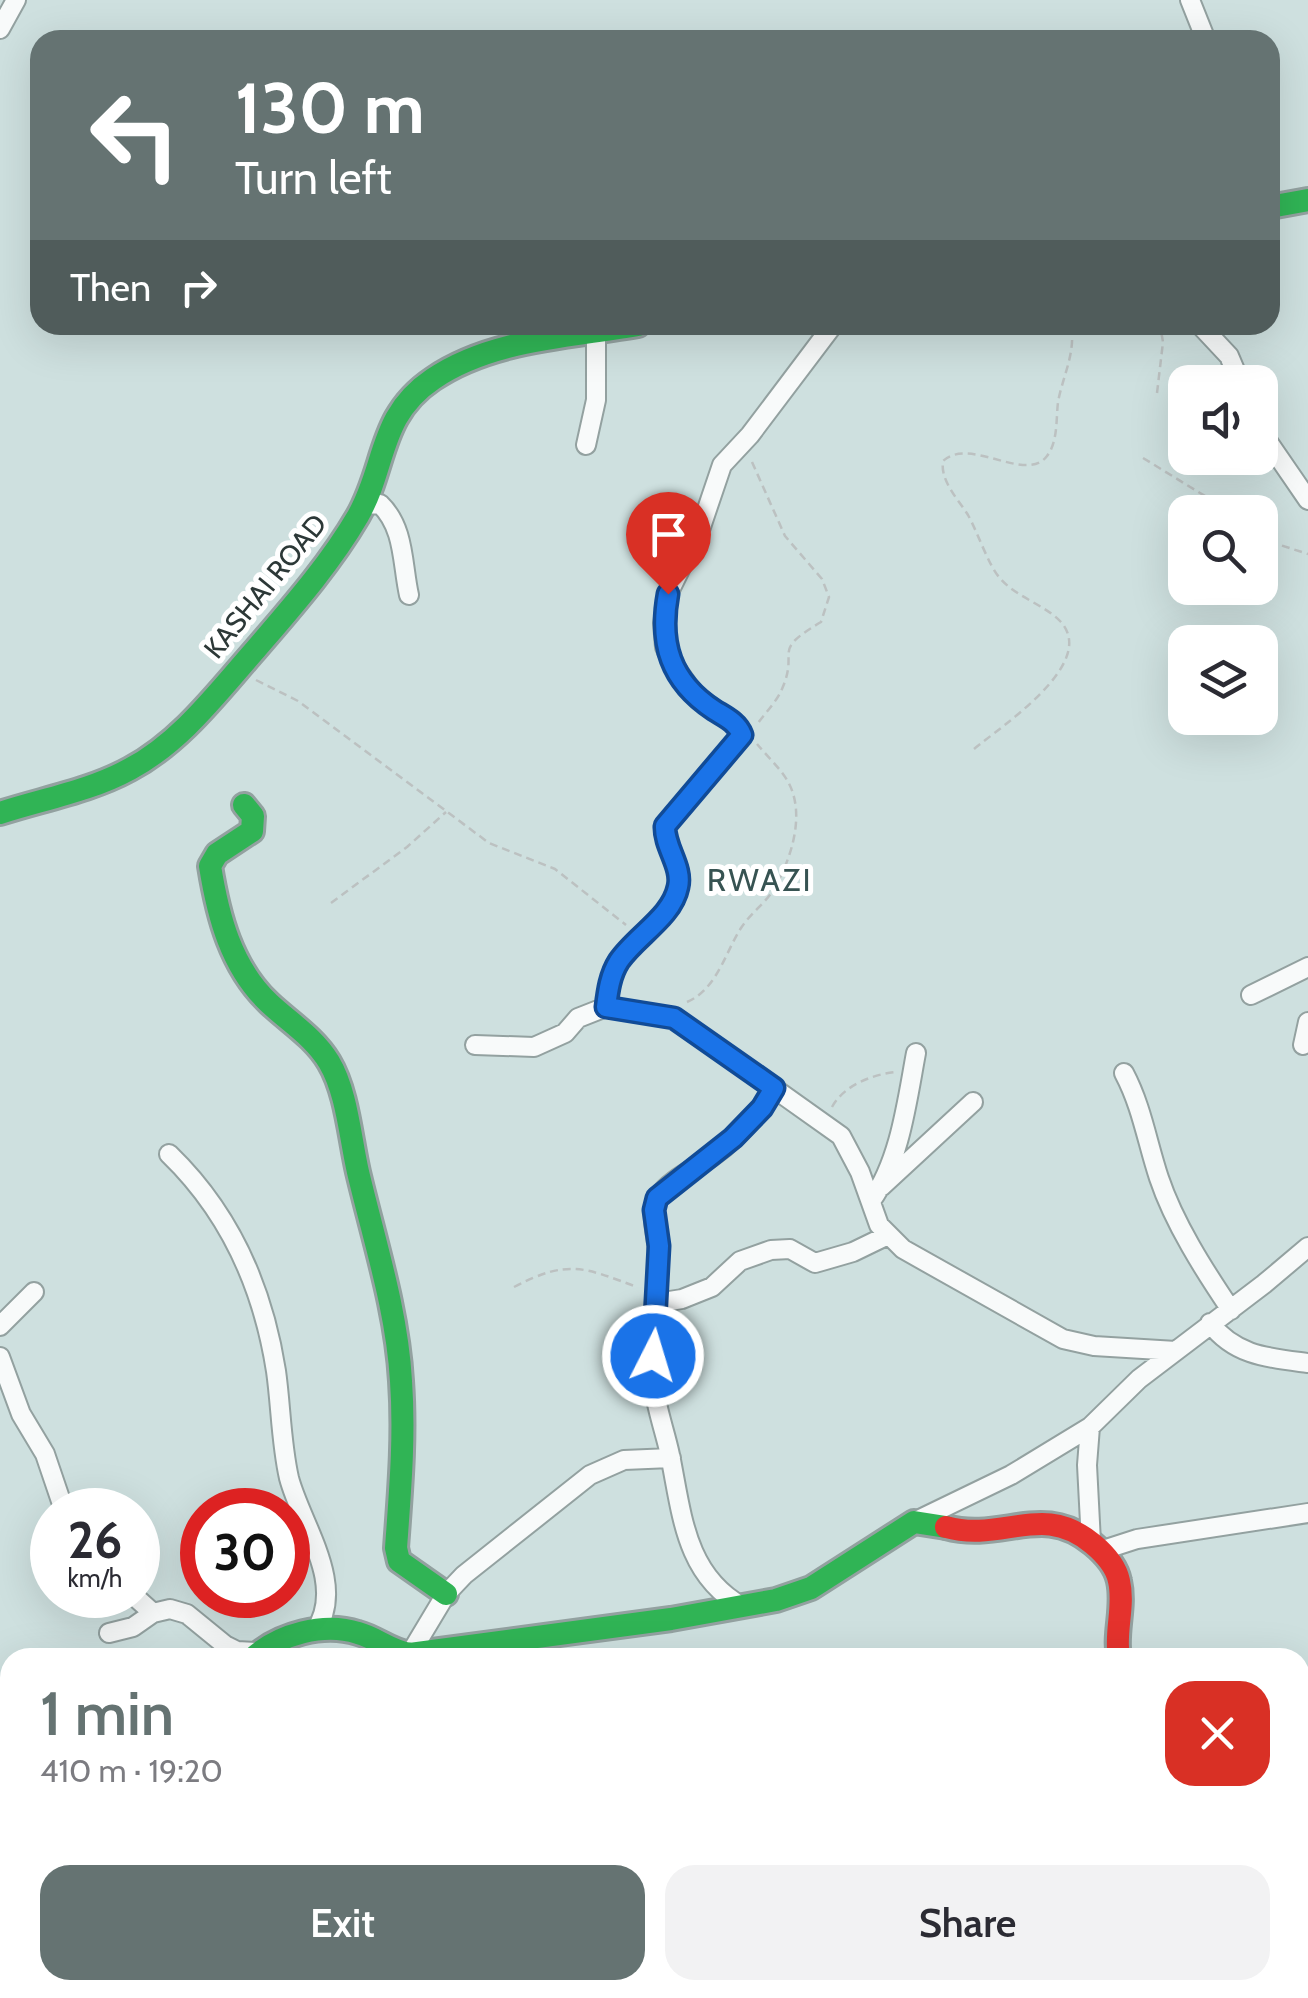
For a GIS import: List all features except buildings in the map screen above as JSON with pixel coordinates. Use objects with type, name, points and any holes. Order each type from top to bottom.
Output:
[{"type":"street","points":[[0,29],[16,0]]},
{"type":"street","points":[[1190,0],[1202,30]]},
{"type":"street","points":[[1280,205],[1308,200]]},
{"type":"street","name":"KASHAI ROAD","points":[[0,814],[90,786],[131,768],[194,718],[314,580],[364,506],[388,429],[410,399],[441,375],[472,359],[527,343],[582,335]]},
{"type":"street","points":[[586,445],[596,400],[596,335]]},
{"type":"street","points":[[606,1007],[617,964],[665,912],[677,892],[680,882],[664,836],[665,826],[744,733],[695,694],[665,648],[663,623],[668,594],[701,527],[722,465],[825,335]]},
{"type":"street","points":[[1209,335],[1233,365]]},
{"type":"street","points":[[1278,456],[1308,500]]},
{"type":"street","points":[[364,506],[380,504],[394,520],[409,595]]},
{"type":"street","points":[[244,805],[253,816],[252,831],[218,854],[210,866],[221,920],[254,988],[329,1058],[394,1328],[401,1378],[403,1454],[396,1548],[399,1560],[446,1594]]},
{"type":"street","points":[[1251,995],[1308,967]]},
{"type":"street","points":[[475,1045],[534,1048],[564,1033],[578,1018],[606,1007],[661,1014],[686,1024],[823,1121],[851,1150],[876,1194]]},
{"type":"street","points":[[1303,1046],[1308,1022]]},
{"type":"street","points":[[916,1053],[906,1106],[876,1194],[878,1225],[886,1236],[1063,1339],[1094,1346],[1176,1351]]},
{"type":"street","points":[[1124,1073],[1138,1099],[1159,1179],[1170,1204],[1231,1310]]},
{"type":"street","points":[[743,1607],[721,1594],[695,1555],[684,1525],[653,1386],[659,1246],[654,1210],[657,1198],[716,1155],[743,1129],[774,1088]]},
{"type":"street","points":[[876,1194],[974,1102]]},
{"type":"street","points":[[169,1154],[195,1179],[217,1209],[242,1254],[266,1316],[289,1478],[314,1538],[324,1579],[324,1618],[315,1631]]},
{"type":"street","points":[[658,1299],[682,1299],[712,1287],[740,1261],[770,1250],[790,1249],[815,1264],[886,1236]]},
{"type":"street","points":[[453,1648],[743,1607],[811,1588],[914,1522],[1012,1475],[1090,1427],[1120,1396],[1308,1247]]},
{"type":"street","points":[[0,1326],[34,1292]]},
{"type":"street","points":[[1210,1323],[1233,1347],[1275,1360],[1308,1363]]},
{"type":"street","points":[[0,1357],[21,1414],[45,1454],[57,1488]]},
{"type":"street","points":[[1090,1427],[1087,1466],[1097,1546]]},
{"type":"street","points":[[414,1648],[446,1594],[496,1546],[590,1475],[624,1460],[671,1458]]},
{"type":"street","points":[[1097,1546],[1308,1513]]},
{"type":"street","points":[[914,1522],[936,1521],[966,1532],[1050,1523],[1071,1525],[1097,1546],[1118,1571],[1116,1648]]},
{"type":"street","points":[[160,1611],[170,1609],[187,1614],[231,1648]]},
{"type":"street","points":[[109,1632],[133,1627],[146,1618]]},
{"type":"street","points":[[268,1648],[291,1636],[338,1629],[360,1634],[385,1648]]},
{"type":"path","points":[[974,749],[1038,698],[1053,681],[1069,648],[1060,620],[1010,589],[992,568],[980,538],[948,485],[942,461],[958,453],[1025,465],[1038,464],[1046,458],[1053,445],[1058,402],[1074,349],[1072,335]]},
{"type":"path","points":[[1157,393],[1162,335]]},
{"type":"path","points":[[661,1014],[694,1000],[724,964],[743,924],[779,878],[798,824],[793,793],[786,778],[744,733],[781,693],[789,646],[797,636],[821,622],[830,597],[822,580],[778,524],[766,488],[740,444]]},
{"type":"path","points":[[1143,458],[1203,495]]},
{"type":"path","points":[[1278,544],[1308,554]]},
{"type":"path","points":[[237,670],[298,701],[489,844],[556,868],[638,939]]},
{"type":"path","points":[[332,902],[447,811]]},
{"type":"path","points":[[823,1121],[837,1097],[866,1079],[891,1072],[912,1073]]},
{"type":"path","points":[[514,1287],[547,1270],[566,1266],[606,1275],[658,1299]]},
{"type":"traffic: fast","points":[[1280,205],[1308,200]]},
{"type":"traffic: fast","points":[[0,813],[115,777],[166,745],[198,715],[335,551],[367,497],[393,425],[415,393],[433,379],[480,355],[572,335]]},
{"type":"traffic: fast","points":[[244,805],[253,816],[252,831],[217,854],[210,866],[217,903],[228,940],[245,973],[269,1003],[316,1045],[340,1087],[399,1354],[402,1444],[396,1548],[399,1561],[446,1594]]},
{"type":"traffic: fast","points":[[455,1648],[671,1619],[776,1600],[811,1588],[914,1522],[946,1527]]},
{"type":"traffic: fast","points":[[267,1648],[302,1632],[331,1629],[358,1633],[392,1648]]},
{"type":"traffic: jam","points":[[946,1527],[967,1531],[1057,1525],[1093,1544],[1109,1561],[1119,1581],[1118,1648]]},
{"type":"district","name":"RWAZI","points":[[760,880]]},
{"type":"route","points":[[653,1356],[658,1303],[659,1246],[654,1210],[657,1198],[716,1155],[753,1119],[774,1088],[674,1018],[606,1007],[617,964],[665,912],[677,892],[680,882],[664,836],[665,826],[742,735],[738,726],[695,694],[672,664],[665,648],[663,623],[668,594]]}]
